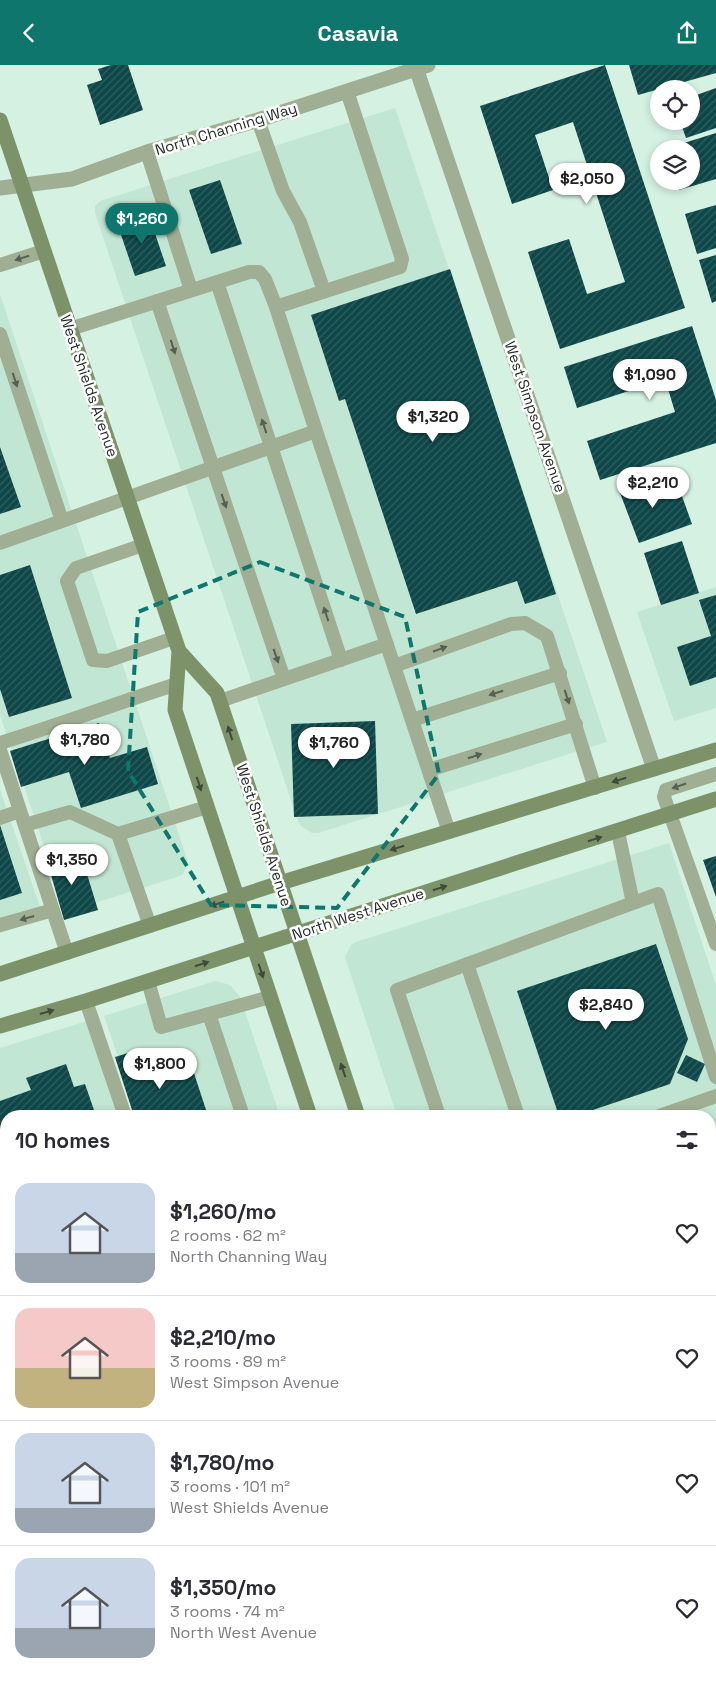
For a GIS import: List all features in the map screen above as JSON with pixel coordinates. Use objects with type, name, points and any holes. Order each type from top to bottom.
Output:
[{"type":"main road","name":"West Shields Avenue","points":[[0,120],[176,645],[175,710],[252,947],[308,1110]]},
{"type":"main road","name":"West Shields Avenue","points":[[176,645],[217,693],[356,1110]]},
{"type":"main road","points":[[0,975],[280,883],[716,750]]},
{"type":"main road","name":"North West Avenue","points":[[0,1026],[86,1001],[716,799]]},
{"type":"street","name":"North Channing Way","points":[[0,189],[72,179],[147,152],[258,120],[420,66]]},
{"type":"street","name":"West Simpson Avenue","points":[[420,66],[654,769]]},
{"type":"lane","points":[[276,307],[400,267],[402,259],[347,91]]},
{"type":"lane","points":[[258,120],[283,191],[300,221],[324,291]]},
{"type":"lane","points":[[147,152],[191,290]]},
{"type":"lane","points":[[0,265],[44,251]]},
{"type":"lane","points":[[70,329],[249,272],[258,272],[265,279],[276,307],[450,832]]},
{"type":"lane","points":[[217,282],[341,660]]},
{"type":"lane","points":[[157,301],[284,679]]},
{"type":"lane","points":[[0,334],[62,521]]},
{"type":"lane","points":[[0,543],[316,431]]},
{"type":"lane","points":[[143,545],[76,568],[67,581],[94,660],[107,661],[176,645]]},
{"type":"lane","points":[[394,666],[511,624],[525,623],[547,636],[595,787]]},
{"type":"lane","points":[[220,701],[387,645]]},
{"type":"lane","points":[[412,720],[560,673]]},
{"type":"lane","points":[[0,743],[78,719],[97,710],[176,684]]},
{"type":"lane","points":[[429,770],[576,724]]},
{"type":"lane","points":[[0,750],[68,953]]},
{"type":"lane","points":[[716,774],[666,791],[664,797],[716,944]]},
{"type":"lane","points":[[25,825],[70,811],[118,834],[207,807]]},
{"type":"lane","points":[[0,818],[20,811]]},
{"type":"lane","points":[[618,831],[633,903]]},
{"type":"lane","points":[[118,834],[150,926]]},
{"type":"lane","points":[[437,1110],[397,990],[658,894],[716,1077]]},
{"type":"lane","points":[[0,925],[53,910]]},
{"type":"lane","points":[[468,964],[516,1110]]},
{"type":"lane","points":[[148,981],[161,1027],[270,997]]},
{"type":"lane","points":[[86,1001],[123,1110]]},
{"type":"lane","points":[[209,1014],[240,1110]]},
{"type":"lane","points":[[676,1110],[716,1096]]},
{"type":"highlighted area","points":[[260,562],[405,617],[439,774],[337,908],[211,905],[128,771],[138,612]]},
{"type":"shaded area","points":[[395,108],[607,742],[318,833],[312,833],[301,826],[298,821],[95,213],[95,206],[100,201]]},
{"type":"shaded area","points":[[0,294],[188,862],[183,874],[177,877],[66,912],[0,715]]},
{"type":"shaded area","points":[[716,587],[716,708],[674,721],[637,612]]},
{"type":"shaded area","points":[[0,789],[44,919],[0,933]]},
{"type":"shaded area","points":[[669,843],[716,985],[716,1110],[395,1110],[345,957],[351,945]]},
{"type":"shaded area","points":[[215,981],[230,985],[240,997],[278,1110],[136,1110],[104,1016]]},
{"type":"shaded area","points":[[87,1021],[116,1110],[0,1110],[0,1048]]},
{"type":"building","points":[[111,65],[128,65],[143,110],[100,125],[87,85],[102,80],[98,69]]},
{"type":"building","points":[[605,65],[685,308],[560,349],[528,252],[569,239],[587,294],[625,282],[573,122],[535,135],[553,190],[512,204],[480,106]]},
{"type":"building","points":[[629,65],[716,65],[716,73],[691,80],[650,80],[650,92],[638,95]]},
{"type":"building","points":[[716,88],[716,128],[686,138],[683,130],[700,130],[700,94]]},
{"type":"building","points":[[716,133],[716,179],[700,184],[700,140],[694,140]]},
{"type":"building","points":[[220,180],[242,244],[211,254],[189,190]]},
{"type":"building","points":[[716,205],[716,248],[697,254],[685,214]]},
{"type":"building","points":[[148,213],[166,266],[135,276],[117,223]]},
{"type":"building","points":[[716,255],[716,301],[712,303],[699,260]]},
{"type":"building","points":[[450,269],[556,594],[525,604],[517,581],[416,614],[345,399],[339,401],[311,315]]},
{"type":"building","points":[[692,326],[716,400],[716,443],[600,480],[587,441],[675,412],[665,379],[577,408],[564,367]]},
{"type":"building","points":[[0,447],[21,507],[0,514]]},
{"type":"building","points":[[646,475],[653,495],[678,485],[692,524],[639,543],[617,485]]},
{"type":"building","points":[[682,541],[699,593],[661,605],[644,553]]},
{"type":"building","points":[[30,565],[72,698],[9,717],[0,689],[0,575]]},
{"type":"building","points":[[716,595],[716,677],[690,686],[677,647],[711,636],[699,600]]},
{"type":"building","points":[[375,721],[378,814],[294,817],[291,724]]},
{"type":"building","points":[[99,723],[110,758],[147,747],[158,784],[81,808],[69,772],[21,787],[10,751]]},
{"type":"building","points":[[0,825],[22,893],[0,900]]},
{"type":"building","points":[[80,851],[98,910],[64,920],[47,861]]},
{"type":"building","points":[[716,856],[716,897],[703,860]]},
{"type":"building","points":[[656,944],[688,1039],[670,1084],[593,1110],[557,1110],[517,991]]},
{"type":"building","points":[[138,1050],[147,1078],[191,1064],[206,1110],[132,1110],[115,1057]]},
{"type":"building","points":[[686,1055],[705,1064],[697,1082],[677,1073]]},
{"type":"building","points":[[66,1064],[74,1087],[85,1084],[94,1110],[0,1110],[0,1101],[31,1090],[26,1078]]}]
